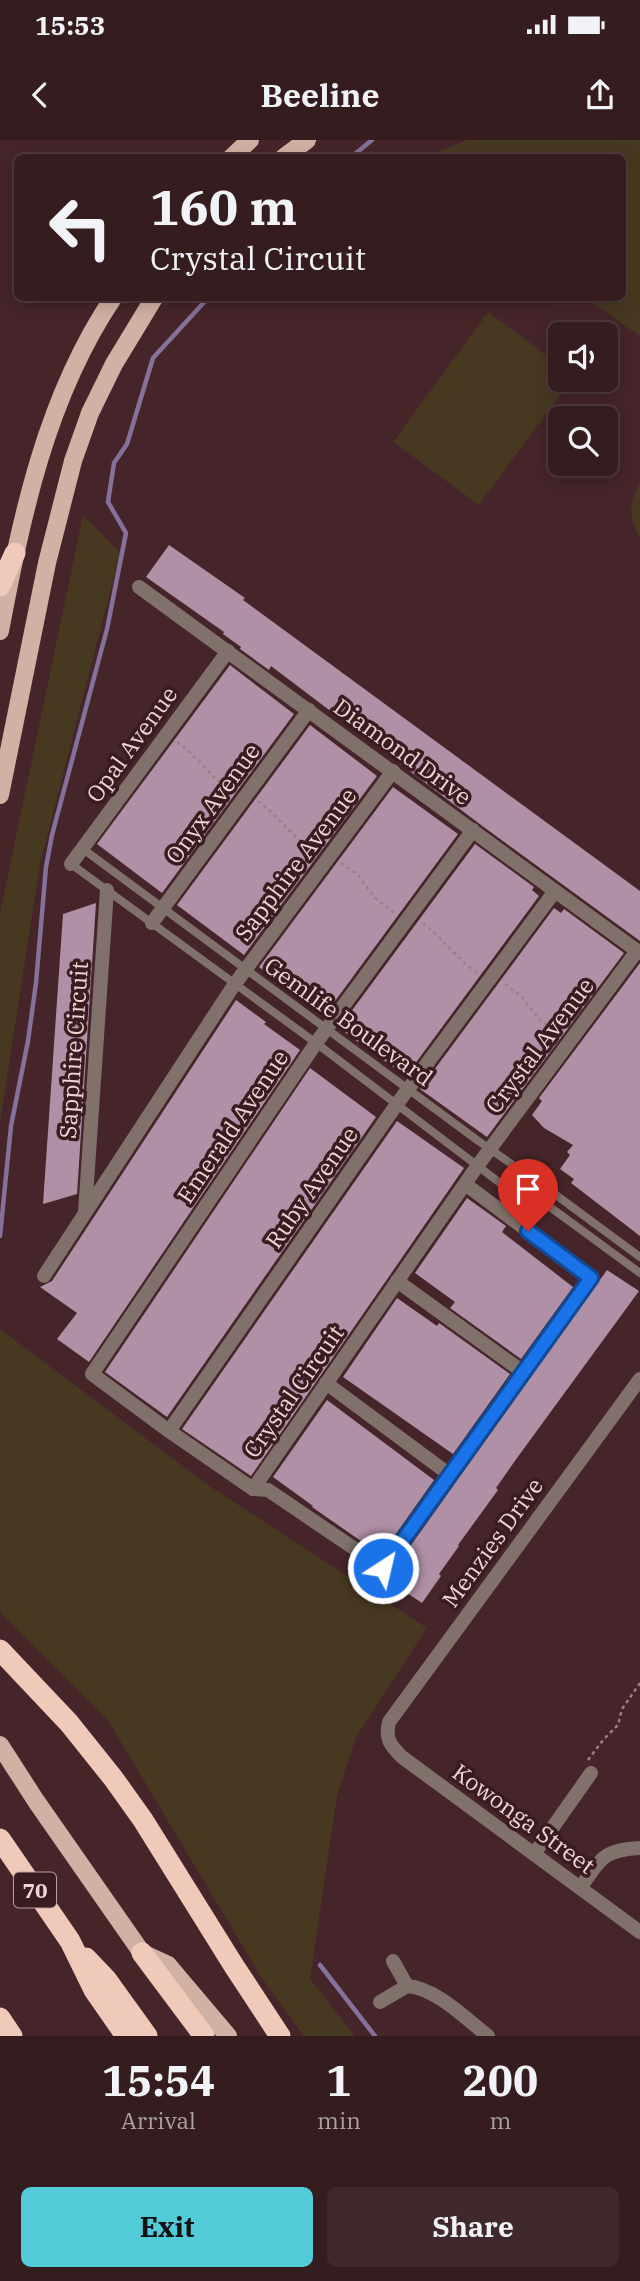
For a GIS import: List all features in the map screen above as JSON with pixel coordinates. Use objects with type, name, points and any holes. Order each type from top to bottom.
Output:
[{"type":"highway","points":[[0,586],[15,553]]},
{"type":"highway","points":[[0,1650],[69,1723],[113,1778],[143,1820],[280,2036]]},
{"type":"highway","name":"70","points":[[0,1839],[70,1941],[94,1990],[126,2036]]},
{"type":"highway","name":"70","points":[[70,1941],[106,1979],[147,2036]]},
{"type":"highway","points":[[142,1953],[204,2036]]},
{"type":"highway","points":[[0,2018],[12,2036]]},
{"type":"main road","points":[[234,154],[250,140]]},
{"type":"main road","points":[[288,154],[307,140]]},
{"type":"main road","points":[[0,631],[24,510],[54,412],[84,346],[111,301]]},
{"type":"main road","points":[[0,795],[47,563],[73,461],[90,413],[114,364],[152,301]]},
{"type":"main road","points":[[0,1745],[142,1953],[168,1965],[228,2036]]},
{"type":"street","name":"Diamond Drive","points":[[139,587],[638,952]]},
{"type":"street","name":"Opal Avenue","points":[[71,864],[228,651]]},
{"type":"street","name":"Onyx Avenue","points":[[152,923],[309,710]]},
{"type":"street","name":"Sapphire Avenue","points":[[234,985],[393,771]]},
{"type":"street","name":"Emerald Avenue","points":[[169,1431],[92,1374],[316,1043],[472,830]]},
{"type":"street","name":"Sapphire Circuit","points":[[85,1213],[107,890]]},
{"type":"street","name":"Ruby Avenue","points":[[169,1431],[397,1104],[555,891]]},
{"type":"street","name":"Crystal Avenue","points":[[478,1165],[638,952]]},
{"type":"street","name":"Sapphire Circuit","points":[[44,1276],[234,985]]},
{"type":"street","name":"Crystal Circuit","points":[[253,1489],[478,1165]]},
{"type":"street","name":"Crystal Circuit","points":[[253,1489],[268,1490],[383,1568],[591,1278],[465,1184]]},
{"type":"street","points":[[397,1281],[523,1372]]},
{"type":"street","name":"Menzies Drive","points":[[386,1735],[389,1722],[640,1379]]},
{"type":"street","points":[[326,1383],[450,1475]]},
{"type":"street","points":[[169,1431],[253,1489]]},
{"type":"street","name":"Kowonga Street","points":[[386,1735],[390,1745],[402,1757],[640,1932]]},
{"type":"street","points":[[534,1853],[591,1773]]},
{"type":"street","points":[[580,1888],[603,1856],[618,1849],[640,1848]]},
{"type":"street","points":[[393,1961],[407,1986]]},
{"type":"street","points":[[380,2003],[407,1986],[416,1986],[432,1993],[488,2036]]},
{"type":"lane","name":"Gemlife Boulevard","points":[[83,849],[526,1174]]},
{"type":"lane","name":"Gemlife Boulevard","points":[[71,864],[316,1043],[512,1192]]},
{"type":"lane","points":[[537,1181],[538,1190],[530,1200],[522,1200],[512,1192],[514,1180],[521,1174],[526,1174],[537,1181],[640,1257]]},
{"type":"lane","points":[[535,1196],[640,1273]]},
{"type":"path","points":[[167,734],[193,754],[214,779],[275,814],[294,838],[356,874],[376,899],[439,936],[460,961],[521,996],[540,1020],[570,1042]]},
{"type":"path","points":[[622,1709],[640,1683]]},
{"type":"shaded area","points":[[468,140],[640,140],[640,336],[590,301],[626,301],[626,154],[432,154]]},
{"type":"shaded area","points":[[488,312],[548,356],[548,392],[562,392],[552,406],[548,406],[548,411],[479,505],[393,442]]},
{"type":"shaded area","points":[[640,481],[640,537],[631,509]]},
{"type":"shaded area","points":[[83,515],[120,553],[40,864],[0,1123],[0,913]]},
{"type":"shaded area","points":[[0,1329],[211,1487],[427,1628],[356,1737],[337,1796],[310,1979],[355,2036],[304,2036],[261,1977],[109,1722],[0,1612]]},
{"type":"building","points":[[169,545],[245,598],[243,600],[640,891],[640,941],[271,666],[269,670],[240,649],[224,632],[146,577]]},
{"type":"building","points":[[230,665],[294,714],[162,893],[97,844]]},
{"type":"building","points":[[310,725],[377,776],[244,955],[177,905]]},
{"type":"building","points":[[393,787],[458,834],[324,1016],[259,967]]},
{"type":"building","points":[[475,844],[534,887],[532,890],[539,896],[406,1076],[339,1028]]},
{"type":"building","points":[[96,903],[77,1194],[43,1204],[63,914]]},
{"type":"building","points":[[554,908],[561,913],[564,909],[624,953],[487,1137],[420,1089]]},
{"type":"building","points":[[640,963],[640,1236],[571,1183],[574,1179],[560,1169],[570,1155],[567,1152],[573,1145],[544,1128],[532,1115],[542,1101],[539,1098]]},
{"type":"building","points":[[236,1000],[300,1050],[89,1362],[57,1339],[77,1313],[40,1287],[52,1281]]},
{"type":"building","points":[[310,1068],[376,1117],[167,1417],[105,1372]]},
{"type":"building","points":[[397,1121],[464,1168],[251,1476],[182,1429]]},
{"type":"building","points":[[467,1198],[506,1226],[502,1232],[573,1287],[521,1359],[450,1308],[455,1302],[415,1273]]},
{"type":"building","points":[[607,1270],[639,1291],[496,1488],[498,1490],[458,1545],[422,1603],[389,1581],[397,1571],[394,1569]]},
{"type":"building","points":[[397,1298],[437,1326],[439,1323],[510,1374],[453,1454],[343,1377]]},
{"type":"building","points":[[327,1400],[434,1480],[381,1555],[273,1477]]},
{"type":"waterway","points":[[355,154],[372,140]]},
{"type":"waterway","points":[[0,1236],[11,1126],[28,1041],[36,983],[46,867],[52,835],[107,629],[126,533],[108,502],[114,463],[127,444],[153,358],[205,301]]},
{"type":"waterway","points":[[320,1965],[375,2036]]},
{"type":"route","points":[[383,1568],[591,1278],[528,1231]]}]
